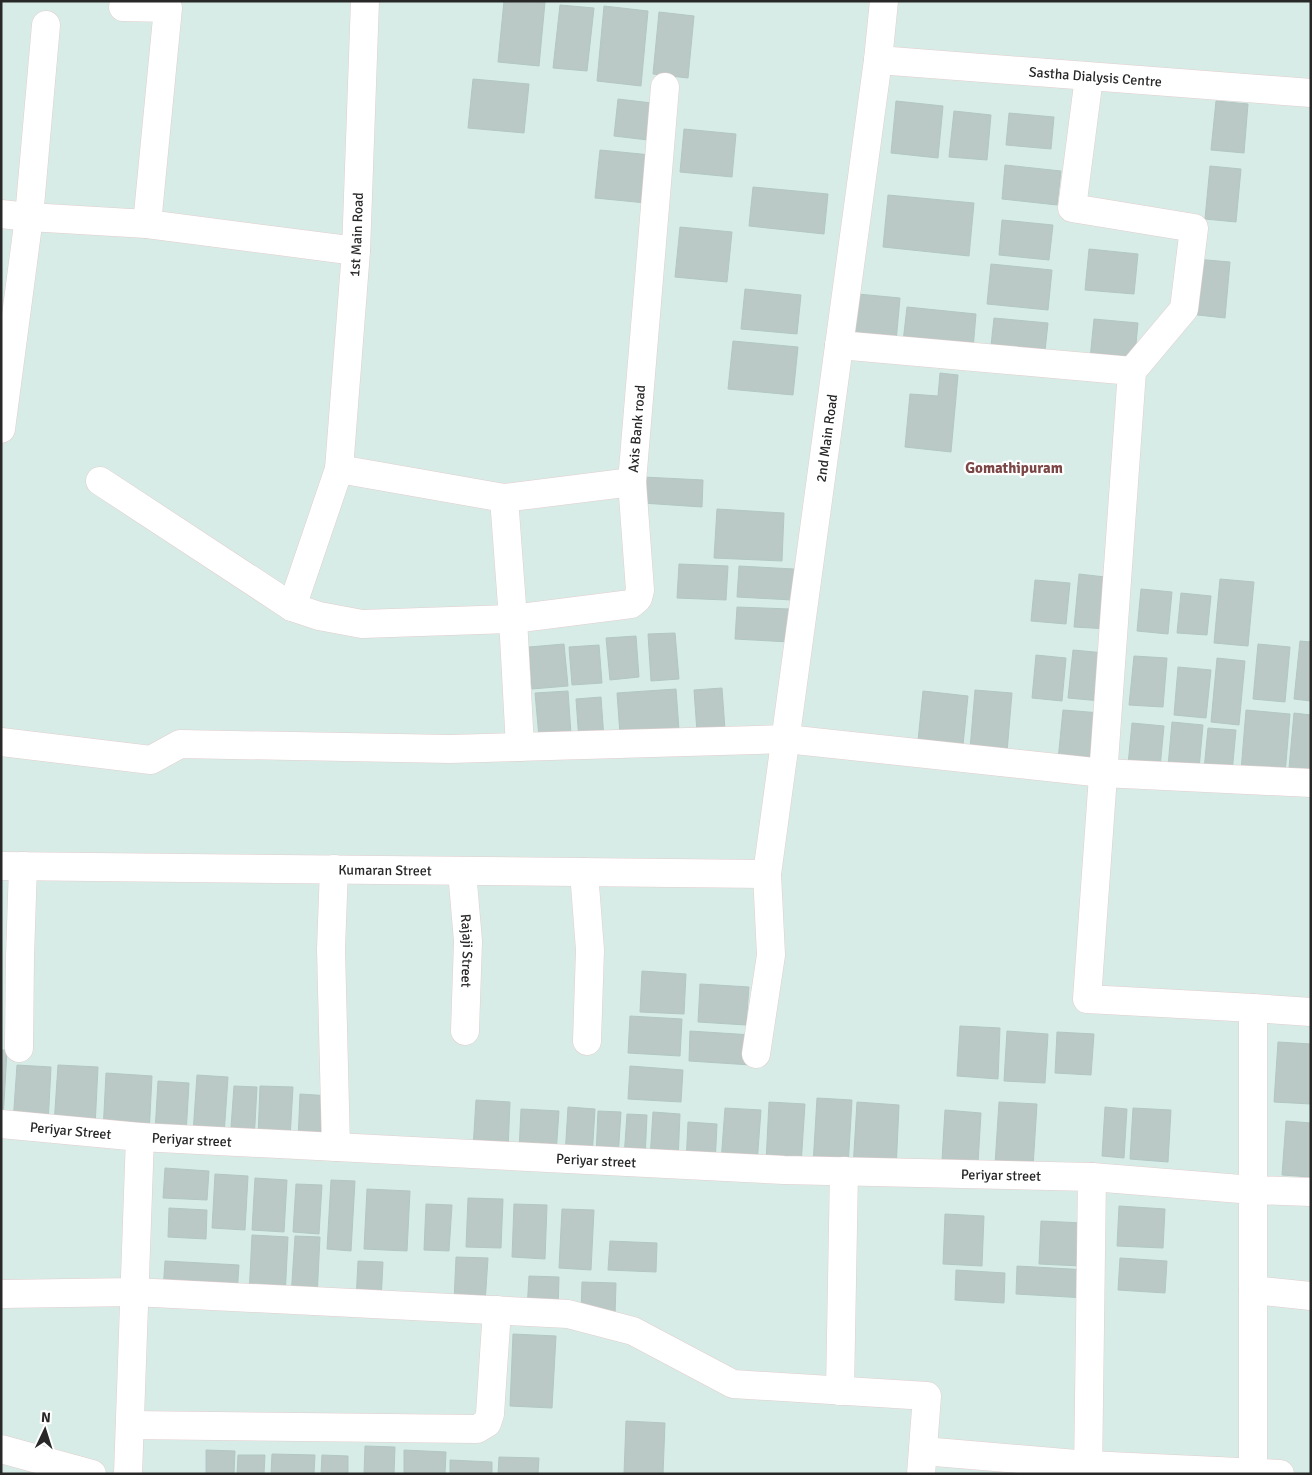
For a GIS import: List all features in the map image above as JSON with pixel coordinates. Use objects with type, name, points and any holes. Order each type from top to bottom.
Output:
[{"type":"street","name":"1st Main Road","points":[[292,607],[340,469],[356,251],[365,1]]},
{"type":"street","name":"2nd Main Road","points":[[756,1054],[771,955],[768,874],[878,60],[884,1]]},
{"type":"street","points":[[123,7],[168,8],[147,224]]},
{"type":"street","points":[[1,429],[5,377],[29,217],[46,25]]},
{"type":"street","name":"Sastha Dialysis Centre","points":[[878,60],[1311,92]]},
{"type":"street","points":[[1089,77],[1072,208],[1194,228],[1184,309],[1132,371],[1087,999],[1311,1012]]},
{"type":"street","name":"Axis Bank road","points":[[340,469],[504,498],[632,482],[665,86]]},
{"type":"street","points":[[1,214],[147,224],[356,251]]},
{"type":"street","points":[[839,345],[1132,371]]},
{"type":"street","points":[[100,481],[292,607],[319,616],[362,624],[513,619],[631,604],[638,598],[640,590],[632,482]]},
{"type":"street","points":[[504,498],[520,747]]},
{"type":"street","points":[[1,742],[151,760],[180,744],[450,749],[786,739],[1103,773],[1311,783]]},
{"type":"street","points":[[12,866],[20,957],[19,1048]]},
{"type":"street","name":"Kumaran Street","points":[[12,866],[768,874]]},
{"type":"street","points":[[334,869],[332,949],[336,1147]]},
{"type":"street","name":"Rajaji Street","points":[[462,871],[468,941],[465,1031]]},
{"type":"street","points":[[584,872],[590,950],[587,1041]]},
{"type":"street","points":[[1253,1008],[1253,1473]]},
{"type":"street","name":"Periyar Street","points":[[1,1124],[140,1137]]},
{"type":"street","name":"Periyar street","points":[[128,1474],[140,1137],[784,1170],[1092,1177],[1253,1190],[1311,1192]]},
{"type":"street","points":[[840,1391],[844,1171]]},
{"type":"street","points":[[1088,1469],[1092,1177]]},
{"type":"street","points":[[1253,1290],[1311,1296]]},
{"type":"street","points":[[1,1294],[134,1292],[568,1314],[633,1331],[733,1384],[927,1396],[922,1462],[1280,1474]]},
{"type":"street","points":[[130,1425],[476,1429],[486,1423],[490,1414],[497,1310]]},
{"type":"street","points":[[1,1449],[92,1474]]},
{"type":"building","points":[[504,1],[545,2],[539,66],[498,62]]},
{"type":"building","points":[[560,5],[594,8],[587,71],[553,68]]},
{"type":"building","points":[[604,6],[648,11],[641,86],[597,81]]},
{"type":"building","points":[[659,12],[694,16],[688,78],[653,74]]},
{"type":"building","points":[[473,79],[529,84],[524,133],[468,128]]},
{"type":"building","points":[[618,99],[652,103],[648,140],[614,136]]},
{"type":"building","points":[[896,101],[943,106],[938,158],[891,153]]},
{"type":"building","points":[[1216,101],[1248,104],[1244,153],[1211,150]]},
{"type":"building","points":[[954,111],[991,115],[987,160],[949,157]]},
{"type":"building","points":[[1009,113],[1054,117],[1051,149],[1006,145]]},
{"type":"building","points":[[684,129],[736,134],[732,177],[680,172]]},
{"type":"building","points":[[600,150],[651,155],[646,203],[595,198]]},
{"type":"building","points":[[1005,165],[1061,171],[1057,205],[1002,199]]},
{"type":"building","points":[[1210,166],[1241,169],[1236,222],[1205,219]]},
{"type":"building","points":[[753,187],[828,194],[824,234],[749,226]]},
{"type":"building","points":[[888,195],[974,203],[969,256],[883,247]]},
{"type":"building","points":[[1002,220],[1053,225],[1049,260],[999,255]]},
{"type":"building","points":[[680,227],[732,232],[727,282],[675,277]]},
{"type":"building","points":[[1089,249],[1138,254],[1134,294],[1085,290]]},
{"type":"building","points":[[1195,259],[1230,262],[1225,318],[1189,314]]},
{"type":"building","points":[[991,264],[1052,270],[1048,310],[987,304]]},
{"type":"building","points":[[745,289],[801,295],[797,334],[741,329]]},
{"type":"building","points":[[858,294],[900,298],[896,342],[853,338]]},
{"type":"building","points":[[907,307],[976,314],[973,349],[903,342]]},
{"type":"building","points":[[994,318],[1048,323],[1044,360],[990,355]]},
{"type":"building","points":[[1094,319],[1138,323],[1134,364],[1090,359]]},
{"type":"building","points":[[733,341],[798,347],[793,395],[728,389]]},
{"type":"building","points":[[940,373],[958,375],[951,452],[905,447],[910,394],[938,396]]},
{"type":"building","points":[[643,477],[703,480],[702,507],[642,503]]},
{"type":"building","points":[[717,509],[784,513],[782,561],[714,558]]},
{"type":"building","points":[[679,564],[728,566],[726,600],[677,598]]},
{"type":"building","points":[[739,566],[794,569],[792,600],[737,597]]},
{"type":"building","points":[[1079,574],[1114,578],[1109,629],[1074,627]]},
{"type":"building","points":[[1220,579],[1254,582],[1248,646],[1214,643]]},
{"type":"building","points":[[1035,580],[1070,583],[1066,624],[1031,621]]},
{"type":"building","points":[[1141,589],[1172,592],[1168,634],[1137,631]]},
{"type":"building","points":[[1181,593],[1211,596],[1207,635],[1177,633]]},
{"type":"building","points":[[737,607],[790,609],[789,642],[735,639]]},
{"type":"building","points":[[675,633],[679,679],[651,681],[648,634]]},
{"type":"building","points":[[636,636],[639,677],[610,680],[606,638]]},
{"type":"building","points":[[1300,641],[1311,642],[1311,701],[1294,699]]},
{"type":"building","points":[[564,644],[568,686],[532,689],[529,647]]},
{"type":"building","points":[[1258,644],[1290,647],[1285,702],[1253,699]]},
{"type":"building","points":[[599,645],[602,683],[572,685],[569,647]]},
{"type":"building","points":[[1073,650],[1105,653],[1101,701],[1068,698]]},
{"type":"building","points":[[1036,655],[1066,658],[1062,701],[1032,698]]},
{"type":"building","points":[[1134,656],[1167,658],[1163,707],[1129,705]]},
{"type":"building","points":[[1217,658],[1245,661],[1239,725],[1211,722]]},
{"type":"building","points":[[1178,667],[1211,670],[1206,718],[1174,715]]},
{"type":"building","points":[[722,688],[725,730],[697,732],[694,690]]},
{"type":"building","points":[[676,689],[679,730],[620,734],[617,693]]},
{"type":"building","points":[[975,690],[1012,693],[1007,752],[970,749]]},
{"type":"building","points":[[568,691],[571,734],[539,737],[535,693]]},
{"type":"building","points":[[923,691],[968,696],[963,745],[918,741]]},
{"type":"building","points":[[601,697],[604,739],[579,741],[576,699]]},
{"type":"building","points":[[1063,710],[1101,713],[1096,764],[1058,760]]},
{"type":"building","points":[[1246,710],[1290,714],[1285,775],[1241,771]]},
{"type":"building","points":[[1294,713],[1311,715],[1311,770],[1289,768]]},
{"type":"building","points":[[1172,722],[1203,725],[1199,769],[1168,766]]},
{"type":"building","points":[[1132,723],[1164,726],[1160,768],[1128,765]]},
{"type":"building","points":[[1208,728],[1236,730],[1232,773],[1204,770]]},
{"type":"building","points":[[642,971],[686,974],[684,1014],[640,1012]]},
{"type":"building","points":[[700,984],[749,987],[746,1025],[698,1022]]},
{"type":"building","points":[[630,1016],[682,1019],[680,1056],[628,1053]]},
{"type":"building","points":[[960,1026],[1000,1028],[998,1079],[957,1076]]},
{"type":"building","points":[[690,1031],[752,1035],[751,1065],[689,1061]]},
{"type":"building","points":[[1007,1031],[1048,1034],[1045,1083],[1004,1081]]},
{"type":"building","points":[[1057,1032],[1094,1034],[1091,1075],[1055,1073]]},
{"type":"building","points":[[1278,1042],[1311,1044],[1311,1104],[1274,1102]]},
{"type":"building","points":[[1,1050],[7,1050],[3,1120],[1,1120]]},
{"type":"building","points":[[17,1065],[51,1067],[48,1124],[13,1122]]},
{"type":"building","points":[[58,1065],[98,1067],[95,1127],[54,1125]]},
{"type":"building","points":[[630,1066],[683,1070],[681,1102],[628,1099]]},
{"type":"building","points":[[106,1073],[152,1076],[149,1135],[103,1132]]},
{"type":"building","points":[[197,1075],[228,1077],[224,1135],[193,1133]]},
{"type":"building","points":[[158,1081],[189,1083],[186,1134],[155,1132]]},
{"type":"building","points":[[234,1086],[257,1087],[254,1142],[230,1141]]},
{"type":"building","points":[[260,1086],[293,1087],[290,1138],[258,1137]]},
{"type":"building","points":[[300,1094],[331,1096],[328,1142],[298,1141]]},
{"type":"building","points":[[817,1098],[852,1100],[848,1167],[813,1165]]},
{"type":"building","points":[[476,1100],[510,1102],[508,1151],[473,1149]]},
{"type":"building","points":[[769,1102],[805,1104],[801,1165],[766,1163]]},
{"type":"building","points":[[857,1102],[899,1105],[896,1171],[853,1169]]},
{"type":"building","points":[[999,1102],[1037,1104],[1033,1167],[995,1165]]},
{"type":"building","points":[[568,1107],[595,1109],[592,1157],[565,1156]]},
{"type":"building","points":[[1105,1107],[1127,1109],[1124,1158],[1102,1156]]},
{"type":"building","points":[[725,1108],[761,1110],[757,1164],[721,1162]]},
{"type":"building","points":[[1133,1108],[1171,1110],[1168,1162],[1130,1159]]},
{"type":"building","points":[[521,1109],[559,1111],[556,1154],[519,1152]]},
{"type":"building","points":[[945,1110],[981,1113],[978,1163],[942,1160]]},
{"type":"building","points":[[598,1111],[621,1112],[618,1158],[596,1157]]},
{"type":"building","points":[[653,1112],[680,1114],[678,1160],[650,1159]]},
{"type":"building","points":[[627,1114],[647,1115],[645,1159],[624,1158]]},
{"type":"building","points":[[1286,1121],[1311,1123],[1311,1177],[1282,1175]]},
{"type":"building","points":[[688,1122],[717,1124],[715,1165],[686,1164]]},
{"type":"building","points":[[165,1168],[209,1171],[207,1200],[163,1198]]},
{"type":"building","points":[[215,1174],[248,1176],[245,1230],[212,1228]]},
{"type":"building","points":[[255,1178],[287,1180],[284,1232],[252,1230]]},
{"type":"building","points":[[331,1180],[355,1181],[351,1251],[327,1249]]},
{"type":"building","points":[[296,1184],[322,1185],[319,1234],[293,1232]]},
{"type":"building","points":[[367,1189],[410,1191],[407,1251],[364,1249]]},
{"type":"building","points":[[468,1198],[503,1199],[501,1248],[466,1247]]},
{"type":"building","points":[[426,1204],[452,1205],[449,1251],[424,1250]]},
{"type":"building","points":[[514,1204],[547,1205],[545,1259],[512,1257]]},
{"type":"building","points":[[1119,1206],[1165,1209],[1163,1248],[1117,1246]]},
{"type":"building","points":[[169,1208],[207,1210],[206,1239],[168,1237]]},
{"type":"building","points":[[562,1209],[594,1210],[591,1270],[559,1268]]},
{"type":"building","points":[[945,1214],[984,1216],[982,1266],[943,1264]]},
{"type":"building","points":[[1041,1221],[1083,1223],[1081,1266],[1039,1264]]},
{"type":"building","points":[[252,1235],[288,1237],[285,1298],[249,1296]]},
{"type":"building","points":[[295,1236],[320,1237],[317,1298],[291,1297]]},
{"type":"building","points":[[610,1241],[657,1243],[656,1272],[608,1270]]},
{"type":"building","points":[[456,1257],[488,1258],[485,1304],[454,1302]]},
{"type":"building","points":[[1120,1258],[1167,1261],[1165,1293],[1118,1290]]},
{"type":"building","points":[[165,1261],[239,1265],[237,1295],[163,1291]]},
{"type":"building","points":[[358,1261],[383,1262],[381,1302],[356,1301]]},
{"type":"building","points":[[1017,1266],[1088,1270],[1086,1298],[1016,1294]]},
{"type":"building","points":[[956,1270],[1005,1273],[1004,1303],[955,1300]]},
{"type":"building","points":[[529,1276],[559,1277],[558,1312],[527,1310]]},
{"type":"building","points":[[582,1282],[616,1283],[615,1315],[581,1314]]},
{"type":"building","points":[[513,1334],[556,1336],[552,1408],[510,1406]]},
{"type":"building","points":[[626,1421],[665,1423],[663,1474],[624,1474]]},
{"type":"building","points":[[365,1446],[395,1447],[394,1474],[364,1474]]},
{"type":"building","points":[[206,1450],[235,1451],[234,1474],[206,1474]]},
{"type":"building","points":[[404,1450],[446,1452],[445,1474],[404,1474]]},
{"type":"building","points":[[272,1454],[315,1455],[314,1474],[271,1474]]},
{"type":"building","points":[[238,1455],[265,1455],[264,1474],[237,1474]]},
{"type":"building","points":[[322,1455],[348,1456],[348,1474],[321,1474]]},
{"type":"building","points":[[499,1457],[539,1458],[538,1474],[498,1474]]},
{"type":"building","points":[[450,1460],[492,1462],[492,1474],[450,1474]]},
{"type":"district","name":"Gomathipuram","points":[[1014,468]]}]
